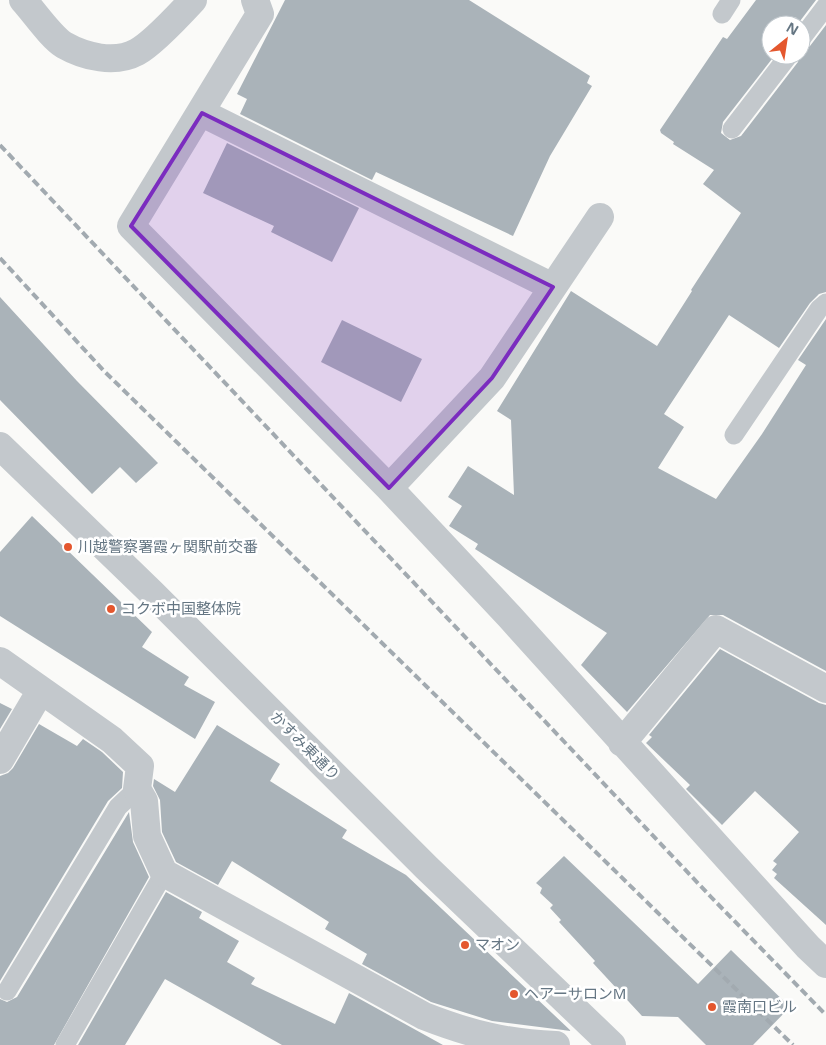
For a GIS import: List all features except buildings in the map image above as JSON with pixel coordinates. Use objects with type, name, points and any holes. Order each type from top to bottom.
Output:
[{"type":"street","points":[[23,0],[63,44],[86,54],[109,59],[137,52],[176,19],[193,0]]},
{"type":"street","points":[[255,0],[260,14],[202,113],[131,226],[389,488],[510,617],[622,743],[808,947],[826,964]]},
{"type":"street","points":[[202,113],[553,287]]},
{"type":"street","points":[[389,488],[492,378],[600,217]]},
{"type":"street","name":"かすみ東通り","points":[[0,446],[152,593],[434,875],[612,1045]]},
{"type":"street","points":[[622,743],[716,629],[826,689]]},
{"type":"street","points":[[0,661],[112,740],[140,766],[138,789],[144,802],[147,836],[164,873],[424,1016],[466,1033],[519,1044],[556,1045]]},
{"type":"street","points":[[0,760],[41,690]]},
{"type":"lane","points":[[811,26],[826,6]]},
{"type":"lane","points":[[732,129],[780,65]]},
{"type":"lane","points":[[734,435],[819,309],[826,303]]},
{"type":"lane","points":[[7,991],[118,807],[138,789]]},
{"type":"lane","points":[[65,1045],[164,873]]},
{"type":"highlighted area","points":[[202,113],[553,287],[492,378],[389,488],[131,226]]},
{"type":"railway","points":[[0,145],[711,897],[826,1015]]},
{"type":"railway","points":[[0,258],[104,371],[793,1045]]},
{"type":"place","name":"川越警察署霞ヶ関駅前交番","points":[[68,547]]},
{"type":"place","name":"コクボ中国整体院","points":[[111,609]]},
{"type":"place","name":"マオン","points":[[465,945]]},
{"type":"place","name":"ヘアーサロンM","points":[[514,994]]},
{"type":"place","name":"霞南口ビル","points":[[712,1007]]}]
